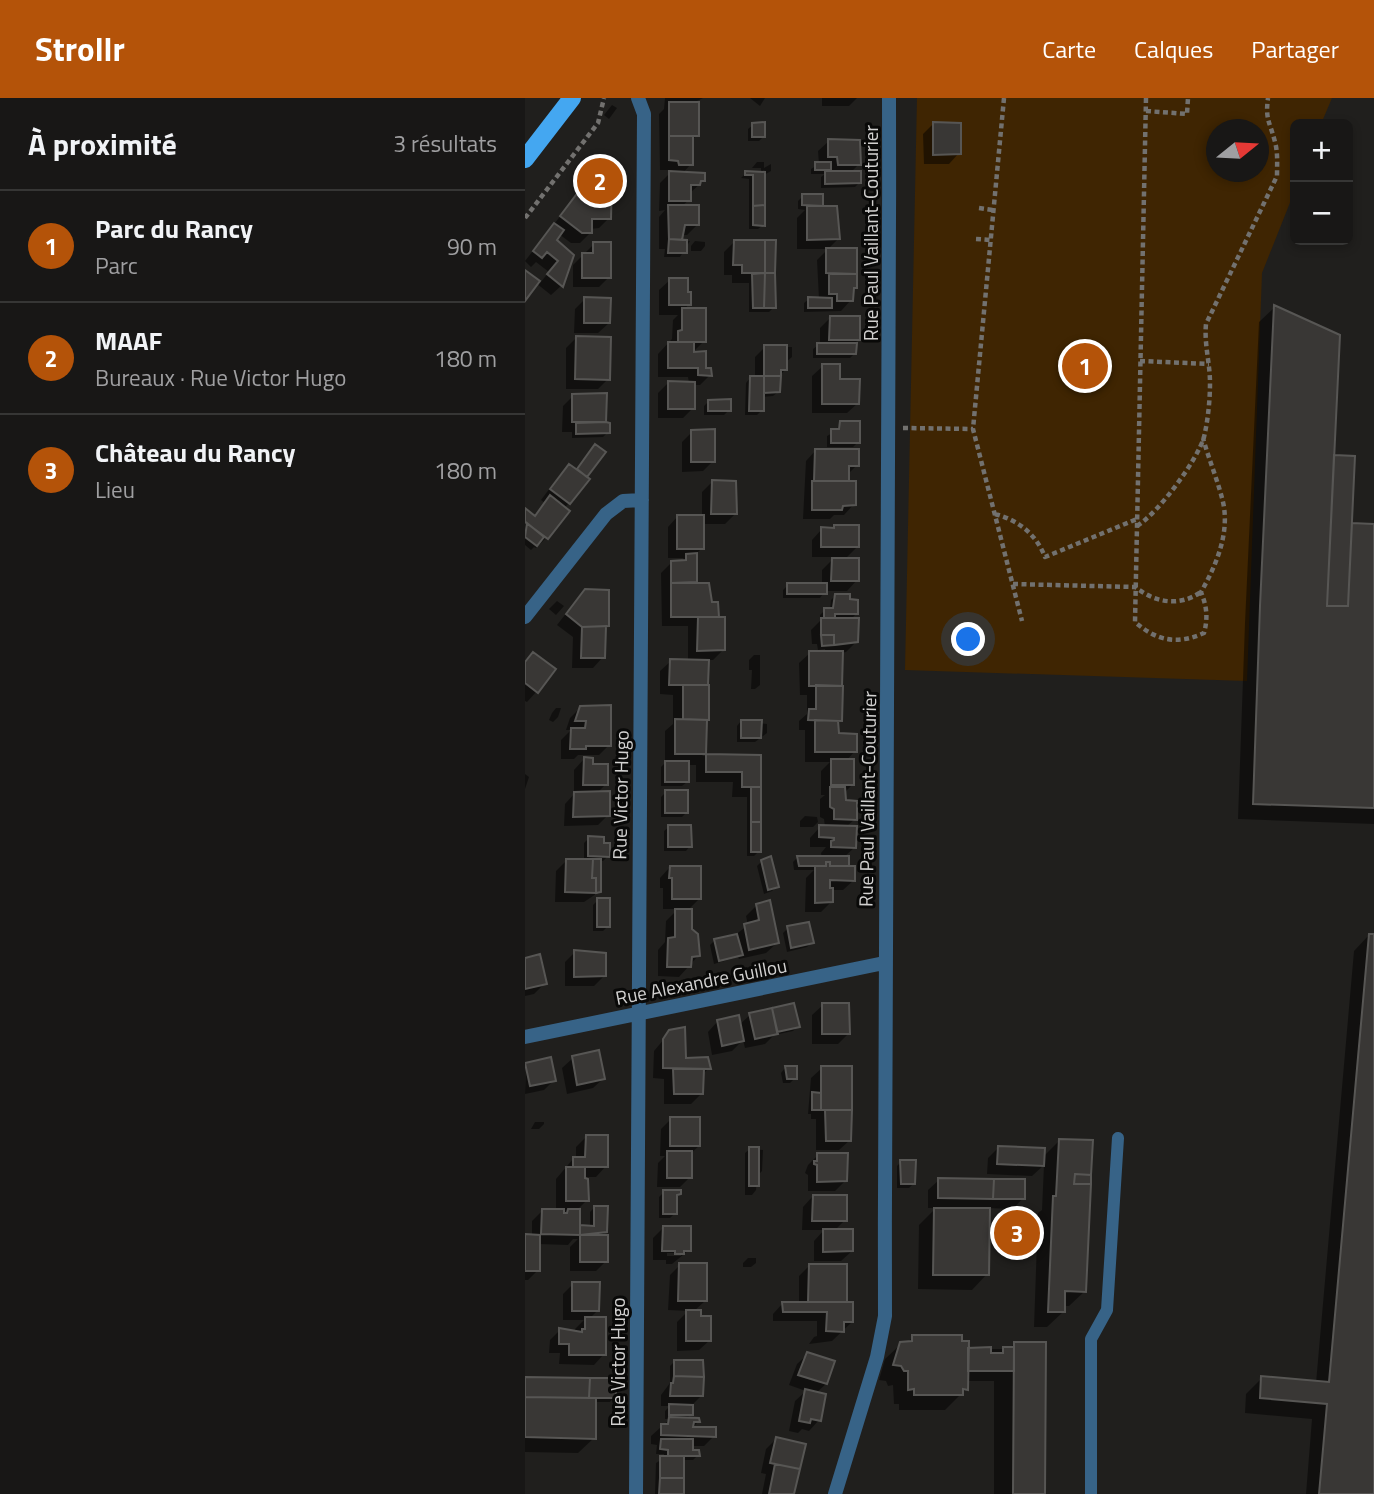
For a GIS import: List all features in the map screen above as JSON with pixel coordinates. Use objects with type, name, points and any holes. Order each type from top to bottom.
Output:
[{"type":"main road","points":[[525,159],[572,98]]},
{"type":"street","name":"Rue Victor Hugo","points":[[636,1494],[644,114],[638,98]]},
{"type":"street","name":"Rue Paul Vaillant-Couturier","points":[[835,1494],[877,1357],[885,1317],[884,963],[890,428],[889,98]]},
{"type":"street","points":[[525,617],[606,514],[624,500],[642,500]]},
{"type":"street","name":"Rue Alexandre Guillou","points":[[525,1037],[884,963]]},
{"type":"lane","points":[[1091,1494],[1091,1339],[1107,1310],[1118,1138]]},
{"type":"path","points":[[525,218],[598,123],[604,98]]},
{"type":"path","points":[[1004,98],[972,429],[1022,621]]},
{"type":"path","points":[[1146,98],[1135,622],[1148,634],[1178,640],[1187,640],[1204,633],[1207,606],[1201,592]]},
{"type":"path","points":[[1146,111],[1188,114],[1188,98]]},
{"type":"path","points":[[1137,526],[1149,518],[1181,477],[1203,438],[1210,384],[1206,324],[1277,176],[1278,157],[1266,117],[1268,98]]},
{"type":"path","points":[[979,208],[993,210]]},
{"type":"path","points":[[976,239],[991,240]]},
{"type":"path","points":[[1140,361],[1209,364]]},
{"type":"path","points":[[899,428],[972,429]]},
{"type":"path","points":[[1013,584],[1135,587],[1149,597],[1163,601],[1189,600],[1201,592],[1214,569],[1224,526],[1224,503],[1203,438]]},
{"type":"path","points":[[995,514],[1015,521],[1024,528],[1041,546],[1045,557],[1137,519]]},
{"type":"shaded area","points":[[917,98],[1332,98],[1323,119],[1290,119],[1290,203],[1262,273],[1247,681],[905,670]]},
{"type":"building","points":[[669,102],[699,102],[699,136],[669,136]]},
{"type":"building","points":[[765,122],[765,137],[752,137],[752,123]]},
{"type":"building","points":[[933,122],[961,123],[961,154],[933,155]]},
{"type":"building","points":[[669,136],[693,136],[693,165],[679,165],[678,161],[669,160]]},
{"type":"building","points":[[828,139],[860,140],[861,165],[838,165],[837,157],[828,157]]},
{"type":"building","points":[[815,162],[831,162],[831,170],[815,170]]},
{"type":"building","points":[[595,170],[612,175],[611,219],[592,219],[592,233],[582,233],[560,216]]},
{"type":"building","points":[[669,171],[705,173],[705,181],[701,181],[700,185],[691,185],[691,201],[669,201]]},
{"type":"building","points":[[745,171],[765,172],[765,205],[753,206],[753,175],[745,175]]},
{"type":"building","points":[[825,171],[861,171],[861,183],[825,184]]},
{"type":"building","points":[[802,194],[823,194],[823,206],[802,205]]},
{"type":"building","points":[[668,205],[699,205],[699,225],[685,225],[682,240],[669,239]]},
{"type":"building","points":[[765,205],[765,226],[753,225],[753,206]]},
{"type":"building","points":[[807,206],[837,206],[840,239],[807,240]]},
{"type":"building","points":[[554,223],[564,230],[557,240],[574,255],[563,287],[547,274],[558,261],[547,252],[542,258],[533,251]]},
{"type":"building","points":[[669,239],[687,240],[687,253],[668,253]]},
{"type":"building","points":[[734,240],[765,240],[765,273],[742,273],[742,265],[733,265]]},
{"type":"building","points":[[765,240],[776,240],[775,273],[765,273]]},
{"type":"building","points":[[593,242],[611,242],[611,278],[582,278],[582,253],[593,253]]},
{"type":"building","points":[[826,248],[857,248],[857,274],[826,273]]},
{"type":"building","points":[[525,270],[540,281],[525,301]]},
{"type":"building","points":[[765,273],[764,308],[753,308],[752,274]]},
{"type":"building","points":[[765,273],[775,273],[776,308],[764,308]]},
{"type":"building","points":[[829,274],[857,274],[853,301],[837,301],[837,294],[829,294]]},
{"type":"building","points":[[669,278],[688,278],[691,305],[669,305]]},
{"type":"building","points":[[584,297],[611,298],[610,323],[584,323]]},
{"type":"building","points":[[808,297],[832,298],[832,308],[808,308]]},
{"type":"building","points":[[1274,305],[1340,335],[1327,606],[1348,606],[1352,523],[1374,524],[1374,808],[1253,804]]},
{"type":"building","points":[[682,308],[706,308],[706,342],[678,342],[678,331],[682,330]]},
{"type":"building","points":[[830,316],[860,316],[860,340],[829,340]]},
{"type":"building","points":[[576,336],[611,337],[610,380],[575,379]]},
{"type":"building","points":[[668,342],[694,342],[694,352],[706,351],[706,368],[711,368],[712,376],[698,375],[698,368],[668,368]]},
{"type":"building","points":[[817,343],[857,343],[856,354],[817,354]]},
{"type":"building","points":[[764,345],[787,345],[787,370],[781,370],[781,376],[764,376]]},
{"type":"building","points":[[822,364],[840,364],[840,379],[860,379],[859,404],[822,404]]},
{"type":"building","points":[[750,376],[764,376],[764,411],[749,411]]},
{"type":"building","points":[[764,376],[781,376],[780,392],[764,393]]},
{"type":"building","points":[[668,381],[695,382],[695,409],[668,409]]},
{"type":"building","points":[[607,393],[606,422],[572,422],[572,394]]},
{"type":"building","points":[[731,399],[731,411],[708,411],[708,400]]},
{"type":"building","points":[[840,421],[860,421],[860,443],[831,443],[831,429],[839,429]]},
{"type":"building","points":[[576,423],[610,423],[610,433],[576,434]]},
{"type":"building","points":[[715,429],[715,462],[691,462],[691,430]]},
{"type":"building","points":[[595,444],[606,452],[587,477],[577,469]]},
{"type":"building","points":[[815,449],[859,449],[859,466],[849,466],[849,481],[814,481]]},
{"type":"building","points":[[1334,455],[1355,456],[1348,606],[1327,606]]},
{"type":"building","points":[[569,464],[590,479],[570,504],[550,489]]},
{"type":"building","points":[[712,480],[736,481],[737,514],[711,514]]},
{"type":"building","points":[[812,481],[856,481],[856,505],[843,506],[842,510],[812,510]]},
{"type":"building","points":[[550,495],[570,511],[548,539],[525,522],[525,508],[535,516]]},
{"type":"building","points":[[677,515],[704,515],[704,549],[677,549]]},
{"type":"building","points":[[527,523],[544,537],[537,546],[525,537]]},
{"type":"building","points":[[834,525],[859,525],[859,547],[821,547],[821,527],[834,528]]},
{"type":"building","points":[[697,553],[697,582],[671,583],[671,561],[686,560],[686,554]]},
{"type":"building","points":[[832,558],[859,558],[859,581],[831,581]]},
{"type":"building","points":[[671,583],[709,583],[712,602],[718,602],[719,617],[671,617]]},
{"type":"building","points":[[787,583],[827,583],[827,594],[787,594]]},
{"type":"building","points":[[585,589],[609,590],[609,626],[582,627],[566,614]]},
{"type":"building","points":[[835,594],[850,594],[850,599],[858,600],[858,614],[835,614],[835,618],[824,618],[824,608],[833,608]]},
{"type":"building","points":[[698,617],[725,617],[725,650],[697,651]]},
{"type":"building","points":[[821,618],[859,618],[858,642],[834,645],[834,635],[821,635]]},
{"type":"building","points":[[606,626],[605,658],[581,658],[582,627]]},
{"type":"building","points":[[821,635],[834,635],[834,645],[822,646]]},
{"type":"building","points":[[809,651],[843,651],[842,686],[809,686]]},
{"type":"building","points":[[533,652],[556,669],[538,693],[525,683],[525,662]]},
{"type":"building","points":[[670,659],[709,660],[708,685],[669,685]]},
{"type":"building","points":[[683,685],[709,685],[709,720],[683,719]]},
{"type":"building","points":[[816,685],[843,686],[842,721],[808,720],[809,709],[816,709]]},
{"type":"building","points":[[611,705],[611,746],[570,749],[571,728],[585,728],[586,721],[575,721],[580,706]]},
{"type":"building","points":[[675,719],[707,720],[706,754],[675,754]]},
{"type":"building","points":[[741,720],[762,720],[761,738],[741,738]]},
{"type":"building","points":[[815,720],[838,721],[839,733],[857,734],[857,752],[815,752]]},
{"type":"building","points":[[706,754],[761,755],[761,787],[742,787],[742,772],[706,772]]},
{"type":"building","points":[[584,757],[593,758],[593,764],[608,764],[608,785],[583,785]]},
{"type":"building","points":[[831,759],[854,759],[854,785],[831,785]]},
{"type":"building","points":[[665,761],[689,761],[689,782],[665,782]]},
{"type":"building","points":[[751,787],[761,787],[761,822],[751,822]]},
{"type":"building","points":[[830,787],[845,787],[846,800],[857,801],[857,820],[834,819],[834,809],[830,807]]},
{"type":"building","points":[[665,790],[688,790],[688,813],[665,813]]},
{"type":"building","points":[[610,791],[610,816],[573,817],[574,792]]},
{"type":"building","points":[[751,822],[761,822],[761,852],[751,852]]},
{"type":"building","points":[[668,825],[691,825],[692,847],[668,847]]},
{"type":"building","points":[[819,825],[857,826],[856,848],[831,847],[834,838],[819,837]]},
{"type":"building","points":[[588,836],[604,837],[604,843],[610,843],[610,857],[588,856]]},
{"type":"building","points":[[771,856],[779,887],[768,890],[761,860]]},
{"type":"building","points":[[797,856],[849,856],[849,866],[830,866],[830,862],[826,862],[826,866],[799,866]]},
{"type":"building","points":[[566,859],[593,859],[592,878],[596,878],[596,893],[565,892]]},
{"type":"building","points":[[593,859],[601,859],[601,892],[596,893],[596,878],[592,878]]},
{"type":"building","points":[[826,862],[830,862],[830,866],[855,866],[855,881],[830,880],[833,902],[815,903],[815,866],[826,866]]},
{"type":"building","points":[[670,866],[701,866],[701,899],[672,899]]},
{"type":"building","points":[[597,898],[610,898],[610,927],[597,927]]},
{"type":"building","points":[[770,900],[779,943],[749,950],[744,924],[759,920],[756,904]]},
{"type":"building","points":[[675,909],[692,909],[692,929],[698,934],[700,956],[692,957],[691,967],[667,967],[668,938],[675,937]]},
{"type":"building","points":[[809,922],[814,943],[791,948],[787,926]]},
{"type":"building","points":[[737,934],[743,955],[719,961],[714,939]]},
{"type":"building","points":[[1369,934],[1374,934],[1374,1494],[1319,1494],[1327,1404],[1260,1398],[1261,1376],[1329,1382]]},
{"type":"building","points":[[574,950],[606,953],[606,976],[574,977]]},
{"type":"building","points":[[540,954],[547,984],[525,989],[525,958]]},
{"type":"building","points":[[794,1003],[800,1027],[777,1032],[772,1008]]},
{"type":"building","points":[[822,1003],[849,1003],[850,1034],[822,1034]]},
{"type":"building","points":[[772,1008],[778,1034],[755,1039],[749,1013]]},
{"type":"building","points":[[739,1015],[744,1041],[722,1046],[717,1020]]},
{"type":"building","points":[[685,1027],[686,1058],[708,1057],[711,1069],[663,1068],[663,1039],[669,1030]]},
{"type":"building","points":[[599,1050],[605,1079],[577,1085],[572,1056]]},
{"type":"building","points":[[551,1057],[556,1081],[530,1086],[525,1063]]},
{"type":"building","points":[[785,1066],[797,1066],[797,1079],[787,1079]]},
{"type":"building","points":[[821,1066],[852,1066],[852,1110],[821,1110]]},
{"type":"building","points":[[673,1069],[704,1069],[703,1094],[674,1094]]},
{"type":"building","points":[[812,1092],[821,1093],[821,1110],[812,1110]]},
{"type":"building","points":[[825,1110],[852,1110],[851,1141],[826,1141]]},
{"type":"building","points":[[670,1117],[700,1117],[700,1146],[670,1146]]},
{"type":"building","points":[[586,1135],[608,1135],[608,1167],[573,1167],[573,1157],[585,1157]]},
{"type":"building","points":[[1059,1139],[1093,1140],[1091,1175],[1075,1174],[1074,1184],[1091,1184],[1086,1292],[1065,1291],[1065,1312],[1048,1312],[1053,1196],[1056,1196]]},
{"type":"building","points":[[998,1146],[1045,1148],[1044,1166],[997,1164]]},
{"type":"building","points":[[749,1147],[759,1147],[759,1186],[749,1186]]},
{"type":"building","points":[[667,1151],[692,1151],[692,1178],[667,1178]]},
{"type":"building","points":[[817,1153],[848,1153],[847,1181],[817,1182],[817,1165],[814,1161],[817,1161]]},
{"type":"building","points":[[900,1160],[916,1160],[915,1184],[901,1184]]},
{"type":"building","points":[[566,1167],[585,1167],[589,1201],[566,1201]]},
{"type":"building","points":[[1075,1174],[1091,1175],[1091,1184],[1074,1184]]},
{"type":"building","points":[[938,1178],[994,1179],[993,1199],[938,1198]]},
{"type":"building","points":[[994,1179],[1025,1179],[1025,1199],[993,1199]]},
{"type":"building","points":[[663,1190],[681,1190],[681,1194],[677,1195],[677,1214],[663,1214]]},
{"type":"building","points":[[813,1195],[847,1195],[847,1221],[812,1221]]},
{"type":"building","points":[[594,1206],[608,1206],[607,1232],[580,1235],[580,1225],[594,1226]]},
{"type":"building","points":[[934,1208],[990,1208],[989,1275],[933,1275]]},
{"type":"building","points":[[542,1209],[564,1209],[564,1213],[567,1213],[568,1209],[580,1209],[580,1235],[541,1234]]},
{"type":"building","points":[[663,1226],[691,1226],[691,1251],[675,1254],[675,1251],[662,1251]]},
{"type":"building","points":[[823,1229],[853,1229],[853,1251],[823,1252]]},
{"type":"building","points":[[525,1234],[540,1235],[540,1271],[525,1271]]},
{"type":"building","points":[[580,1235],[608,1235],[608,1262],[580,1262]]},
{"type":"building","points":[[679,1263],[707,1263],[707,1301],[678,1301]]},
{"type":"building","points":[[809,1264],[847,1264],[847,1302],[808,1302]]},
{"type":"building","points":[[572,1282],[600,1282],[599,1311],[572,1311]]},
{"type":"building","points":[[782,1302],[853,1302],[853,1322],[844,1322],[844,1332],[826,1331],[827,1312],[783,1312]]},
{"type":"building","points":[[686,1310],[701,1310],[701,1316],[711,1316],[711,1341],[686,1341]]},
{"type":"building","points":[[585,1317],[606,1317],[606,1355],[569,1355],[569,1344],[559,1344],[559,1328],[582,1332],[582,1329],[585,1329]]},
{"type":"building","points":[[912,1335],[962,1335],[962,1341],[969,1341],[968,1390],[963,1389],[963,1395],[914,1395],[914,1389],[908,1390],[908,1371],[893,1365],[900,1342],[912,1341]]},
{"type":"building","points":[[1014,1342],[1046,1342],[1045,1494],[1013,1494]]},
{"type":"building","points":[[991,1347],[991,1353],[1003,1353],[1003,1347],[1014,1347],[1014,1371],[968,1371],[968,1348]]},
{"type":"building","points":[[807,1352],[835,1361],[827,1384],[798,1375]]},
{"type":"building","points":[[674,1360],[703,1360],[704,1377],[674,1376]]},
{"type":"building","points":[[674,1376],[704,1377],[703,1396],[670,1396]]},
{"type":"building","points":[[525,1377],[590,1378],[589,1398],[525,1397]]},
{"type":"building","points":[[590,1378],[616,1378],[616,1398],[589,1398]]},
{"type":"building","points":[[805,1389],[826,1394],[821,1421],[799,1421]]},
{"type":"building","points":[[525,1397],[596,1398],[596,1439],[525,1437]]},
{"type":"building","points":[[669,1404],[693,1405],[693,1415],[669,1415]]},
{"type":"building","points":[[669,1417],[699,1418],[700,1422],[694,1422],[693,1427],[716,1427],[716,1437],[661,1435],[661,1424],[668,1424]]},
{"type":"building","points":[[776,1437],[806,1444],[800,1469],[770,1463]]},
{"type":"building","points":[[661,1439],[693,1439],[693,1450],[699,1450],[700,1456],[668,1456],[668,1450],[660,1449]]},
{"type":"building","points":[[660,1456],[684,1456],[684,1478],[660,1478]]},
{"type":"building","points":[[775,1464],[800,1469],[794,1494],[769,1494]]},
{"type":"building","points":[[660,1478],[684,1478],[684,1494],[659,1494]]},
{"type":"place","name":"MAAF","points":[[600,181]]},
{"type":"place","name":"Parc du Rancy","points":[[1085,366]]},
{"type":"place","name":"Château du Rancy","points":[[1017,1233]]}]
